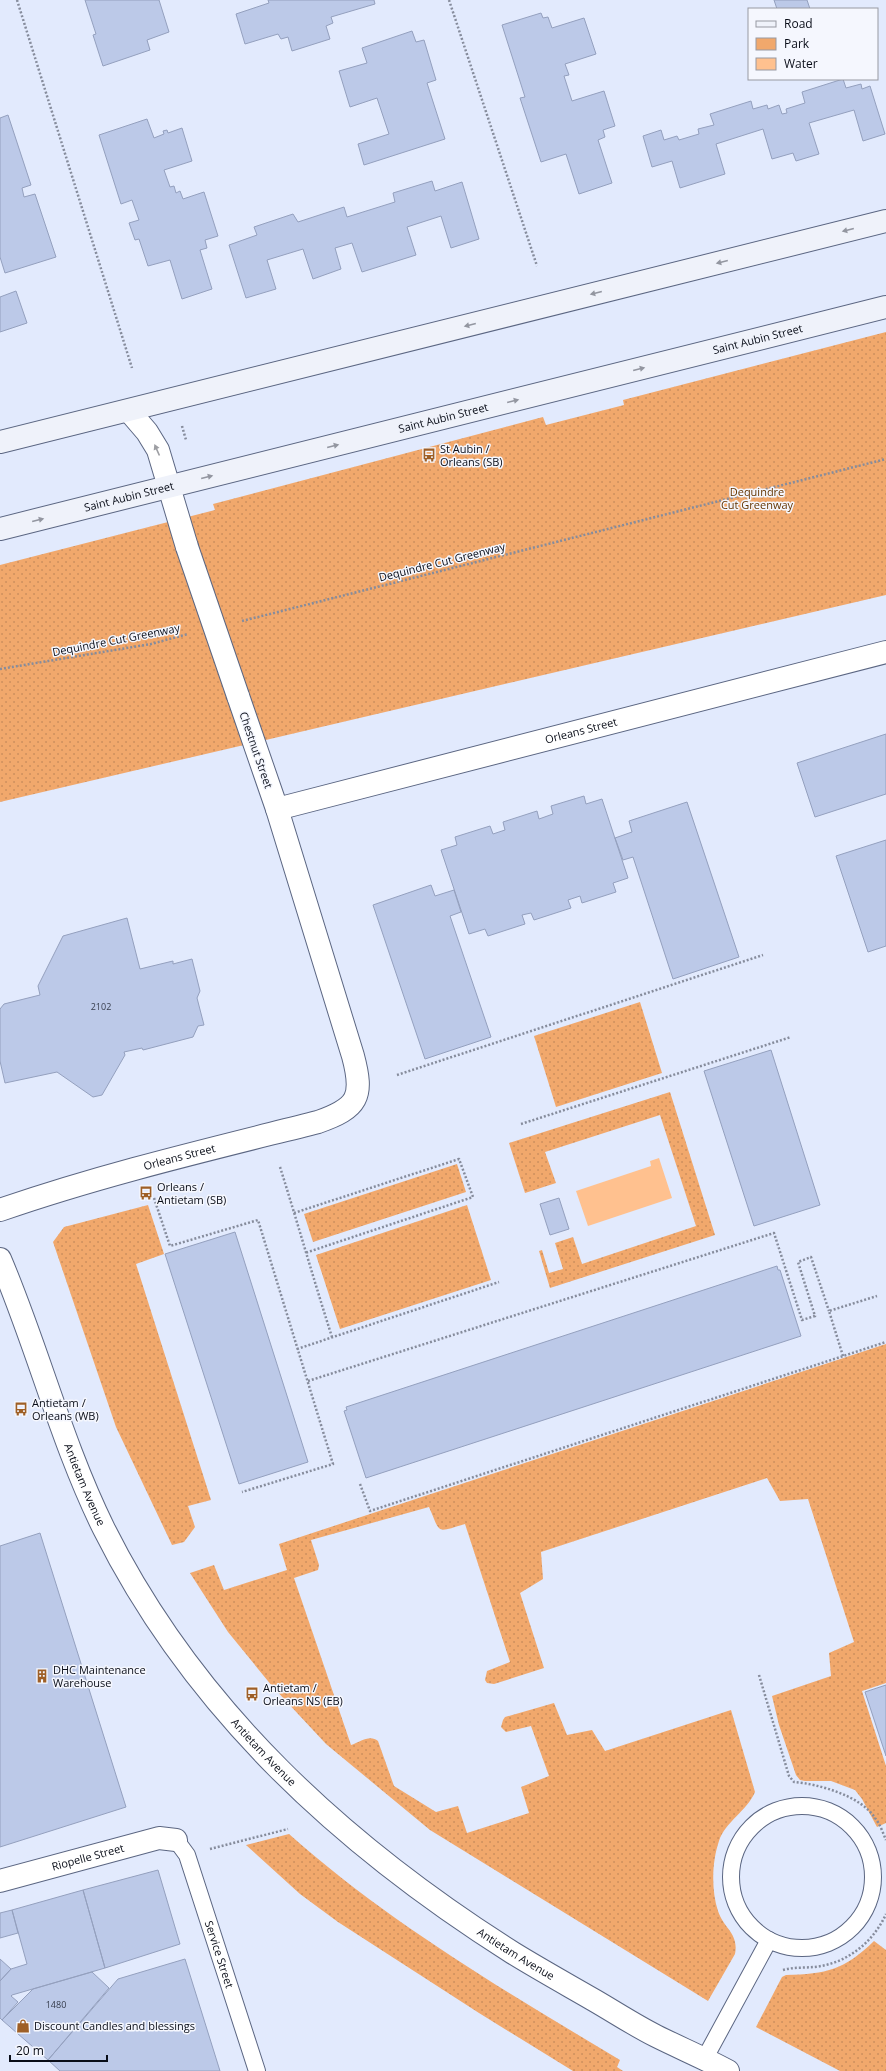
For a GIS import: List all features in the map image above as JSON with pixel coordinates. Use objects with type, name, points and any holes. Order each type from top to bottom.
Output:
[{"type":"main road","points":[[0,442],[886,221]]},
{"type":"main road","name":"Saint Aubin Street","points":[[0,529],[886,307]]},
{"type":"street","name":"Chestnut Street","points":[[129,411],[147,432],[158,450],[188,547],[276,809],[355,1064],[359,1079],[356,1100]]},
{"type":"street","name":"Orleans Street","points":[[276,809],[886,652]]},
{"type":"street","name":"Orleans Street","points":[[0,1210],[57,1190],[137,1167],[318,1122],[340,1114],[356,1100]]},
{"type":"street","name":"Antietam Avenue","points":[[0,1259],[7,1294],[63,1434],[103,1527],[129,1577],[159,1625],[192,1671],[227,1715],[305,1796],[362,1845],[417,1888],[514,1954],[654,2035],[705,2058],[728,2071]]},
{"type":"street","name":"Riopelle Street","points":[[0,1881],[159,1838],[176,1840]]},
{"type":"lane","points":[[798,1805],[815,1806],[846,1820],[858,1833],[867,1848],[872,1865],[873,1883],[870,1900],[862,1916],[851,1929],[836,1940],[820,1946],[803,1948],[786,1946],[769,1940],[754,1930],[742,1915],[734,1898],[731,1874],[732,1862],[738,1844],[749,1829],[763,1817],[780,1808],[798,1805]]},
{"type":"lane","name":"Service Street","points":[[176,1840],[187,1855],[257,2071]]},
{"type":"lane","points":[[705,2058],[769,1940]]},
{"type":"path","points":[[17,0],[132,368]]},
{"type":"path","points":[[449,0],[537,266]]},
{"type":"path","name":"Dequindre Cut Greenway","points":[[236,622],[886,459]]},
{"type":"path","name":"Dequindre Cut Greenway","points":[[0,669],[151,644],[190,634]]},
{"type":"path","points":[[397,1075],[763,955]]},
{"type":"path","points":[[521,1124],[791,1037]]},
{"type":"path","points":[[294,1213],[459,1160],[473,1197],[304,1253]]},
{"type":"path","points":[[280,1168],[294,1213],[304,1253],[332,1337]]},
{"type":"path","points":[[154,1198],[170,1246],[258,1220],[333,1464],[242,1492]]},
{"type":"path","points":[[308,1381],[774,1233],[802,1320],[815,1316],[798,1262],[811,1257],[829,1310],[842,1356]]},
{"type":"path","points":[[297,1348],[499,1282]]},
{"type":"path","points":[[829,1310],[877,1296]]},
{"type":"path","points":[[360,1484],[370,1510],[886,1342]]},
{"type":"path","points":[[759,1675],[789,1776],[794,1782],[816,1785],[855,1801],[875,1817],[886,1840]]},
{"type":"path","points":[[208,1849],[288,1829]]},
{"type":"path","points":[[778,1974],[787,1968],[815,1967],[840,1962],[868,1941],[881,1925],[886,1914]]},
{"type":"green space","name":"Dequindre Cut Greenway","points":[[886,332],[886,595],[0,802],[0,565],[215,510],[213,504],[543,417],[546,425],[624,405],[623,400]]},
{"type":"green space","points":[[640,1002],[662,1073],[556,1107],[534,1036]]},
{"type":"green space","points":[[670,1092],[715,1235],[550,1288],[539,1251],[542,1250],[549,1273],[563,1269],[555,1243],[573,1237],[582,1264],[696,1226],[660,1115],[545,1152],[556,1183],[525,1193],[509,1143]]},
{"type":"green space","points":[[457,1164],[466,1192],[313,1242],[304,1214]]},
{"type":"green space","points":[[148,1205],[164,1254],[136,1264],[211,1500],[188,1506],[195,1527],[184,1542],[172,1545],[116,1427],[53,1242],[64,1227]]},
{"type":"green space","points":[[467,1205],[491,1280],[340,1329],[316,1255]]},
{"type":"green space","points":[[886,1344],[886,1683],[862,1691],[886,1766],[886,1823],[877,1827],[862,1799],[855,1790],[831,1781],[800,1780],[796,1775],[779,1725],[772,1696],[831,1676],[829,1653],[854,1642],[808,1499],[780,1501],[767,1478],[541,1552],[543,1579],[520,1593],[544,1668],[494,1684],[487,1683],[485,1680],[487,1671],[510,1662],[465,1524],[444,1530],[440,1529],[435,1522],[429,1507],[311,1540],[319,1565],[318,1570],[294,1578],[351,1745],[368,1738],[378,1741],[394,1786],[436,1812],[458,1806],[467,1833],[529,1813],[521,1787],[549,1776],[531,1726],[506,1732],[501,1727],[505,1717],[554,1703],[567,1735],[592,1730],[605,1751],[731,1710],[755,1792],[747,1805],[722,1834],[715,1857],[713,1885],[716,1903],[721,1917],[733,1936],[736,1947],[735,1954],[708,2001],[430,1830],[326,1744],[272,1686],[228,1632],[190,1573],[214,1565],[224,1590],[287,1570],[279,1544]]},
{"type":"green space","points":[[289,1834],[327,1866],[407,1926],[491,1982],[620,2060],[617,2067],[623,2071],[573,2071],[479,2013],[338,1922],[300,1894],[246,1845]]},
{"type":"green space","points":[[874,1941],[886,1950],[886,2071],[840,2071],[756,2027],[782,1977],[786,1975],[813,1973],[834,1968],[853,1958]]},
{"type":"water","points":[[659,1158],[672,1198],[588,1226],[576,1191],[651,1166],[650,1161]]},
{"type":"building","points":[[85,0],[159,0],[169,32],[147,40],[150,50],[103,66],[93,35],[96,34]]},
{"type":"building","points":[[268,0],[374,0],[375,4],[331,17],[333,23],[326,26],[330,39],[292,51],[288,37],[281,39],[278,34],[245,44],[236,14],[269,3]]},
{"type":"building","points":[[774,0],[807,0],[810,8],[777,8]]},
{"type":"building","points":[[541,13],[543,18],[548,17],[552,28],[584,18],[596,54],[565,64],[569,75],[564,76],[572,101],[604,91],[615,126],[603,130],[605,137],[598,140],[612,183],[579,194],[566,154],[541,162],[520,98],[525,97],[502,25]]},
{"type":"building","points":[[412,31],[416,42],[424,40],[436,80],[427,83],[445,139],[364,165],[358,144],[389,134],[377,98],[350,107],[339,71],[367,63],[362,48]]},
{"type":"building","points":[[840,80],[843,80],[846,88],[861,84],[862,89],[870,86],[885,134],[863,141],[854,110],[809,123],[819,154],[796,161],[793,153],[772,159],[763,129],[716,144],[725,174],[680,188],[672,161],[652,167],[643,136],[661,130],[664,140],[677,136],[679,140],[699,134],[698,129],[714,125],[710,114],[751,101],[753,109],[767,105],[768,109],[779,105],[782,114],[787,113],[786,109],[805,103],[802,92]]},
{"type":"building","points":[[8,115],[31,185],[22,188],[24,197],[35,194],[56,257],[5,273],[0,257],[0,118]]},
{"type":"building","points":[[147,119],[154,138],[164,134],[163,131],[167,130],[168,133],[182,128],[192,161],[164,170],[170,187],[174,186],[176,193],[180,191],[183,199],[204,192],[218,236],[205,240],[207,248],[200,250],[212,289],[182,299],[170,260],[148,266],[139,239],[135,240],[129,223],[139,220],[132,200],[121,204],[99,135]]},
{"type":"building","points":[[432,181],[435,191],[462,182],[479,239],[451,248],[441,216],[407,227],[416,255],[362,272],[352,243],[335,248],[341,269],[313,279],[303,249],[267,260],[276,289],[246,298],[229,245],[257,235],[254,227],[293,214],[298,222],[344,207],[347,217],[395,202],[393,193]]},
{"type":"building","points":[[16,291],[27,323],[0,332],[0,297]]},
{"type":"building","points":[[886,734],[886,794],[815,817],[797,763]]},
{"type":"building","points":[[584,796],[586,804],[602,799],[628,878],[613,883],[616,892],[582,903],[580,896],[568,900],[571,908],[534,920],[531,913],[522,915],[525,924],[488,936],[485,929],[469,934],[441,850],[457,845],[455,837],[490,826],[493,834],[505,830],[503,822],[537,811],[539,819],[553,814],[551,806]]},
{"type":"building","points":[[687,802],[739,957],[673,979],[633,857],[623,860],[615,838],[632,832],[629,821]]},
{"type":"building","points":[[886,840],[886,946],[868,952],[836,856]]},
{"type":"building","points":[[431,885],[435,896],[454,890],[461,912],[450,916],[491,1037],[425,1059],[373,905]]},
{"type":"building","points":[[127,918],[140,969],[173,961],[173,964],[192,959],[200,991],[197,998],[204,1025],[198,1026],[193,1037],[143,1050],[142,1048],[124,1052],[125,1055],[102,1095],[93,1097],[57,1072],[5,1083],[0,1061],[0,1009],[4,1004],[40,995],[38,986],[63,936]]},
{"type":"building","points":[[771,1050],[820,1205],[754,1226],[704,1071]]},
{"type":"building","points":[[559,1198],[569,1229],[550,1235],[540,1204]]},
{"type":"building","points":[[235,1232],[308,1462],[239,1484],[165,1254]]},
{"type":"building","points":[[777,1266],[778,1270],[780,1270],[801,1336],[366,1478],[344,1411],[347,1410],[346,1407]]},
{"type":"building","name":"DHC Maintenance Warehouse","points":[[40,1533],[126,1807],[0,1847],[0,1546]]},
{"type":"building","points":[[886,1685],[886,1756],[865,1692]]},
{"type":"building","points":[[158,1870],[180,1944],[105,1968],[83,1890]]},
{"type":"building","points":[[83,1890],[105,1968],[12,1995],[11,1996],[18,2002],[2,2020],[0,2018],[0,1981],[11,1969],[27,1964],[12,1910]]},
{"type":"building","points":[[12,1910],[18,1933],[0,1938],[0,1913]]},
{"type":"building","points":[[0,1959],[11,1969],[0,1981]]},
{"type":"building","points":[[185,1959],[220,2071],[60,2071],[48,2060],[118,1979]]},
{"type":"building","points":[[92,1972],[109,1988],[48,2060],[2,2020],[33,1989]]},
{"type":"place","name":"St Aubin / Orleans (SB)","points":[[429,455]]},
{"type":"place","name":"Orleans / Antietam (SB)","points":[[146,1193]]},
{"type":"place","name":"Antietam / Orleans (WB)","points":[[21,1409]]},
{"type":"place","name":"DHC Maintenance Warehouse","points":[[42,1676]]},
{"type":"place","name":"Antietam / Orleans NS (EB)","points":[[252,1694]]},
{"type":"place","name":"Discount Candles and blessings","points":[[23,2026]]}]
